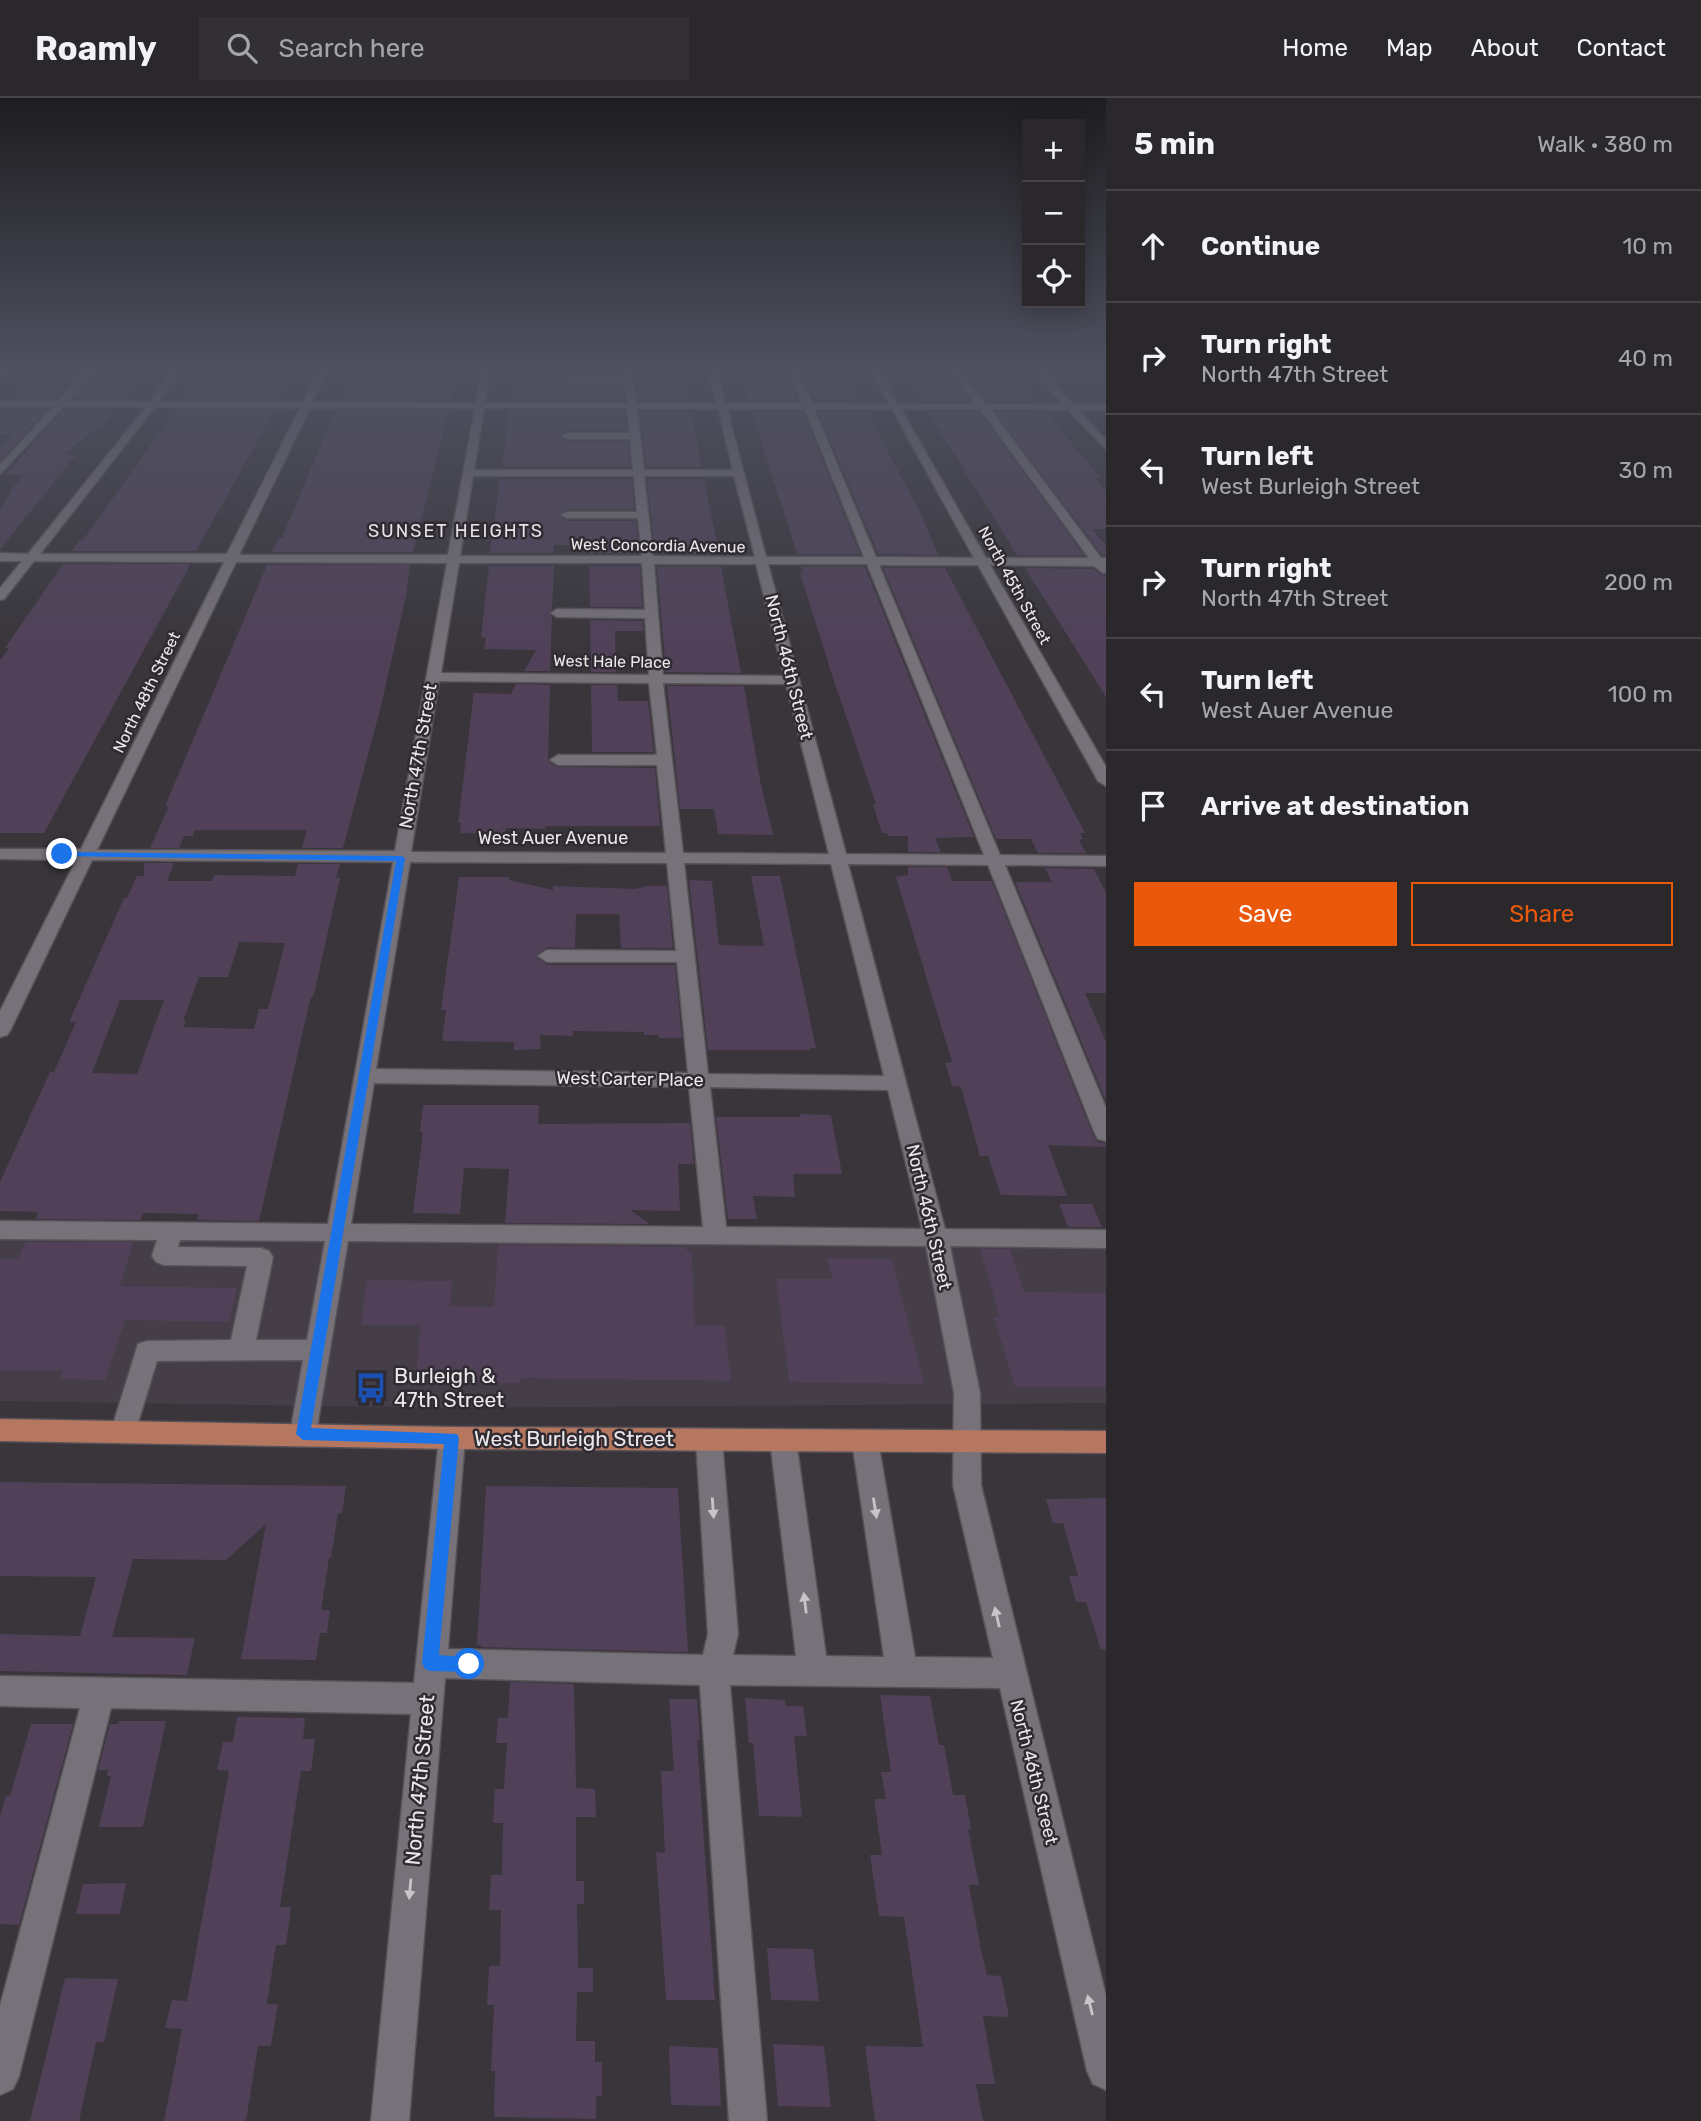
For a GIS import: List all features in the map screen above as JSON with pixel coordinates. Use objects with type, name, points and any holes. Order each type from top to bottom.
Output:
[{"type":"main road","name":"West Burleigh Street","points":[[0,1430],[452,1438],[1106,1442]]},
{"type":"street","points":[[0,596],[105,463]]},
{"type":"street","name":"North 48th Street","points":[[0,1031],[279,463]]},
{"type":"street","name":"North 47th Street","points":[[303,1434],[470,463]]},
{"type":"street","points":[[636,463],[648,561],[656,679],[715,1235]]},
{"type":"street","name":"North 46th Street","points":[[737,463],[936,1237],[967,1393],[967,1485],[1106,2071]]},
{"type":"street","points":[[831,463],[1106,1134]]},
{"type":"street","name":"North 45th Street","points":[[928,463],[1106,781]]},
{"type":"street","points":[[1026,463],[1102,562],[1106,573]]},
{"type":"street","points":[[468,473],[740,473]]},
{"type":"street","points":[[566,515],[642,515]]},
{"type":"street","name":"West Concordia Avenue","points":[[0,557],[1102,562]]},
{"type":"street","points":[[557,614],[651,614]]},
{"type":"street","name":"West Hale Place","points":[[431,677],[793,680]]},
{"type":"street","points":[[558,760],[665,761]]},
{"type":"street","name":"West Auer Avenue","points":[[0,854],[1106,861]]},
{"type":"street","points":[[547,956],[686,957]]},
{"type":"street","name":"West Carter Place","points":[[364,1076],[896,1083]]},
{"type":"street","points":[[0,1230],[1106,1239]]},
{"type":"street","points":[[171,1231],[164,1256],[261,1257]]},
{"type":"street","points":[[241,1351],[267,1232]]},
{"type":"street","points":[[124,1431],[147,1351],[317,1350]]},
{"type":"street","name":"North 47th Street","points":[[390,2121],[452,1438]]},
{"type":"street","points":[[709,1440],[723,1634],[714,1670],[748,2121]]},
{"type":"street","points":[[783,1440],[814,1671]]},
{"type":"street","points":[[865,1441],[902,1672]]},
{"type":"street","points":[[430,1663],[714,1670],[1010,1673]]},
{"type":"street","points":[[0,1691],[427,1699]]},
{"type":"street","points":[[0,2076],[99,1693]]},
{"type":"shaded area","points":[[0,1235],[1106,1238],[1106,1403],[456,1408],[0,1401]]},
{"type":"building","points":[[16,463],[69,463],[0,549],[0,509],[24,475],[5,475]]},
{"type":"building","points":[[138,463],[245,463],[196,551],[72,551],[80,540],[83,540]]},
{"type":"building","points":[[313,463],[436,463],[413,552],[272,552],[279,538],[282,538]]},
{"type":"building","points":[[502,463],[630,463],[630,467],[502,467]]},
{"type":"building","points":[[646,463],[701,463],[702,467],[646,467]]},
{"type":"building","points":[[768,463],[824,463],[860,554],[797,554]]},
{"type":"building","points":[[840,463],[894,463],[921,514],[938,555],[878,554]]},
{"type":"building","points":[[960,463],[1017,463],[1084,555],[1017,555]]},
{"type":"building","points":[[1033,463],[1088,463],[1100,477],[1094,477],[1106,491],[1106,529],[1092,529],[1106,546],[1106,555],[1102,555]]},
{"type":"building","points":[[500,479],[632,479],[634,509],[567,509],[559,516],[567,521],[636,521],[639,553],[589,553],[589,546],[554,545],[554,553],[490,553]]},
{"type":"building","points":[[647,479],[704,479],[719,554],[655,553]]},
{"type":"building","points":[[63,564],[189,564],[189,567],[44,833],[0,833],[0,660],[9,648],[5,648]]},
{"type":"building","points":[[267,565],[410,565],[406,596],[381,706],[343,848],[302,848],[307,830],[195,830],[193,836],[184,836],[179,848],[150,848],[169,806],[165,806]]},
{"type":"building","points":[[489,566],[554,566],[552,609],[549,612],[552,617],[550,671],[524,671],[536,650],[484,649],[486,638],[481,637]]},
{"type":"building","points":[[589,566],[640,566],[642,607],[590,607]]},
{"type":"building","points":[[657,567],[721,567],[741,673],[666,672]]},
{"type":"building","points":[[801,567],[865,567],[974,837],[935,838],[941,852],[908,852],[908,836],[888,836],[887,833],[882,833],[873,805],[876,804],[831,672],[800,573],[803,573]]},
{"type":"building","points":[[883,568],[945,568],[1085,833],[1080,833],[1083,839],[1079,840],[1086,853],[1038,853],[1031,839],[996,839]]},
{"type":"building","points":[[1025,568],[1093,569],[1106,575],[1106,697]]},
{"type":"building","points":[[590,620],[643,621],[643,631],[615,631],[616,672],[591,672]]},
{"type":"building","points":[[516,684],[550,685],[548,761],[557,767],[655,768],[660,826],[545,826],[545,829],[506,828],[505,834],[460,833],[461,823],[458,823],[474,693],[511,694]]},
{"type":"building","points":[[591,685],[617,685],[618,701],[648,701],[654,752],[592,752]]},
{"type":"building","points":[[667,686],[744,686],[760,780],[773,835],[718,834],[714,809],[680,809]]},
{"type":"building","points":[[144,863],[174,863],[167,881],[212,881],[214,875],[295,876],[298,864],[340,864],[336,878],[340,878],[314,994],[310,1000],[259,1221],[197,1220],[199,1214],[143,1213],[140,1220],[36,1219],[38,1212],[0,1211],[0,1182],[76,1022],[69,1022],[124,898],[127,898],[137,876],[144,876]],"holes":[[[239,942],[285,943],[268,1009],[259,1009],[254,1029],[183,1027],[199,977],[228,977]],[[120,1000],[164,1000],[137,1074],[92,1073]]]},
{"type":"building","points":[[908,867],[947,867],[952,881],[992,881],[1093,1135],[1097,1142],[1106,1143],[1106,1147],[1048,1145],[1067,1196],[1001,1195],[988,1156],[980,1156],[961,1087],[952,1086],[945,1063],[952,1062],[896,877],[908,875]]},
{"type":"building","points":[[1045,868],[1094,869],[1106,893],[1106,993],[1085,993],[1106,1042],[1106,1101],[1015,882],[1052,882]]},
{"type":"building","points":[[751,876],[780,876],[816,1048],[708,1050],[689,880],[712,881],[719,945],[764,946]]},
{"type":"building","points":[[459,877],[509,877],[509,880],[553,890],[553,886],[636,889],[667,886],[673,948],[621,948],[619,914],[576,914],[575,948],[547,947],[536,957],[547,965],[675,965],[682,1038],[659,1038],[659,1035],[644,1035],[644,1032],[573,1031],[573,1036],[540,1035],[541,1049],[514,1050],[514,1042],[442,1041],[446,1010],[441,1010]]},
{"type":"building","points":[[423,1105],[539,1105],[538,1124],[690,1123],[694,1164],[678,1164],[680,1211],[630,1210],[650,1224],[505,1223],[509,1169],[464,1168],[460,1214],[413,1213],[423,1132],[420,1132]]},
{"type":"building","points":[[800,1114],[831,1115],[842,1174],[793,1174],[795,1197],[753,1196],[757,1219],[728,1219],[716,1117],[800,1117]]},
{"type":"building","points":[[1059,1204],[1092,1204],[1102,1227],[1068,1227]]},
{"type":"building","points":[[26,1242],[133,1242],[120,1286],[237,1288],[229,1322],[125,1320],[105,1380],[60,1379],[63,1370],[0,1370],[0,1259],[18,1259]]},
{"type":"building","points":[[498,1245],[683,1247],[692,1253],[695,1326],[725,1326],[731,1381],[521,1378],[520,1383],[494,1383],[494,1380],[416,1381],[420,1325],[361,1325],[367,1280],[452,1281],[450,1306],[494,1307]]},
{"type":"building","points":[[980,1249],[1010,1249],[1024,1292],[1106,1293],[1106,1387],[1015,1387],[994,1317],[1000,1317]]},
{"type":"building","points":[[828,1258],[892,1259],[924,1384],[789,1382],[776,1279],[832,1279]]},
{"type":"building","points":[[0,1482],[346,1486],[342,1513],[338,1513],[321,1610],[330,1610],[327,1633],[320,1633],[316,1660],[241,1659],[266,1524],[226,1560],[133,1559],[112,1637],[195,1638],[187,1675],[0,1671],[0,1634],[80,1636],[96,1577],[0,1576]]},
{"type":"building","points":[[486,1486],[678,1488],[688,1652],[477,1645]]},
{"type":"building","points":[[1106,1498],[1106,1649],[1101,1650],[1086,1602],[1076,1602],[1069,1576],[1078,1576],[1063,1523],[1053,1523],[1046,1499]]},
{"type":"building","points":[[510,1682],[574,1684],[576,1788],[595,1789],[596,1817],[576,1817],[576,1881],[584,1881],[584,1904],[577,1904],[578,1968],[593,1968],[593,1992],[577,1992],[576,2041],[595,2041],[595,2062],[602,2062],[602,2096],[596,2096],[596,2119],[494,2117],[495,2071],[491,2071],[494,2005],[487,2005],[489,1966],[500,1966],[501,1910],[489,1910],[491,1875],[502,1875],[503,1823],[493,1823],[495,1789],[504,1789],[507,1743],[496,1743],[498,1718],[508,1718]]},
{"type":"building","points":[[880,1695],[930,1696],[939,1745],[944,1745],[953,1795],[965,1795],[971,1829],[968,1829],[979,1885],[969,1885],[981,1950],[987,1975],[1001,1976],[1009,2017],[983,2016],[995,2084],[976,2084],[983,2121],[875,2121],[865,2046],[923,2047],[904,1917],[879,1916],[870,1855],[882,1855],[874,1799],[886,1799],[881,1772],[891,1772]]},
{"type":"building","points":[[745,1698],[785,1700],[786,1706],[803,1706],[807,1736],[794,1736],[802,1817],[759,1816],[753,1743],[749,1743]]},
{"type":"building","points":[[669,1699],[697,1699],[700,1740],[697,1740],[715,2000],[666,2000],[656,1852],[665,1853],[661,1771],[674,1771]]},
{"type":"building","points":[[237,1717],[305,1718],[303,1739],[315,1739],[311,1771],[301,1771],[280,1907],[291,1907],[286,1945],[276,1945],[267,2004],[278,2004],[271,2046],[258,2046],[246,2121],[164,2121],[182,2029],[165,2028],[172,2000],[187,2001],[229,1771],[217,1770],[223,1742],[233,1742]]},
{"type":"building","points":[[119,1721],[166,1721],[143,1827],[99,1827],[111,1776],[107,1776],[108,1770],[98,1770],[110,1724],[118,1724]]},
{"type":"building","points":[[31,1724],[73,1724],[19,1925],[0,1924],[0,1816],[6,1796],[10,1796]]},
{"type":"building","points":[[126,1883],[120,1914],[76,1914],[83,1884]]},
{"type":"building","points":[[767,1948],[813,1949],[819,2001],[771,2000]]},
{"type":"building","points":[[65,1978],[118,1979],[104,2042],[96,2042],[79,2121],[30,2121]]},
{"type":"building","points":[[773,2044],[824,2046],[831,2107],[778,2106]]},
{"type":"building","points":[[669,2046],[718,2048],[721,2106],[671,2105]]},
{"type":"place","name":"Burleigh & 47th Street","points":[[371,1388]]},
{"type":"district","name":"SUNSET HEIGHTS","points":[[456,531]]},
{"type":"route","points":[[62,854],[401,858],[303,1434],[452,1438],[430,1663],[469,1664]]}]
